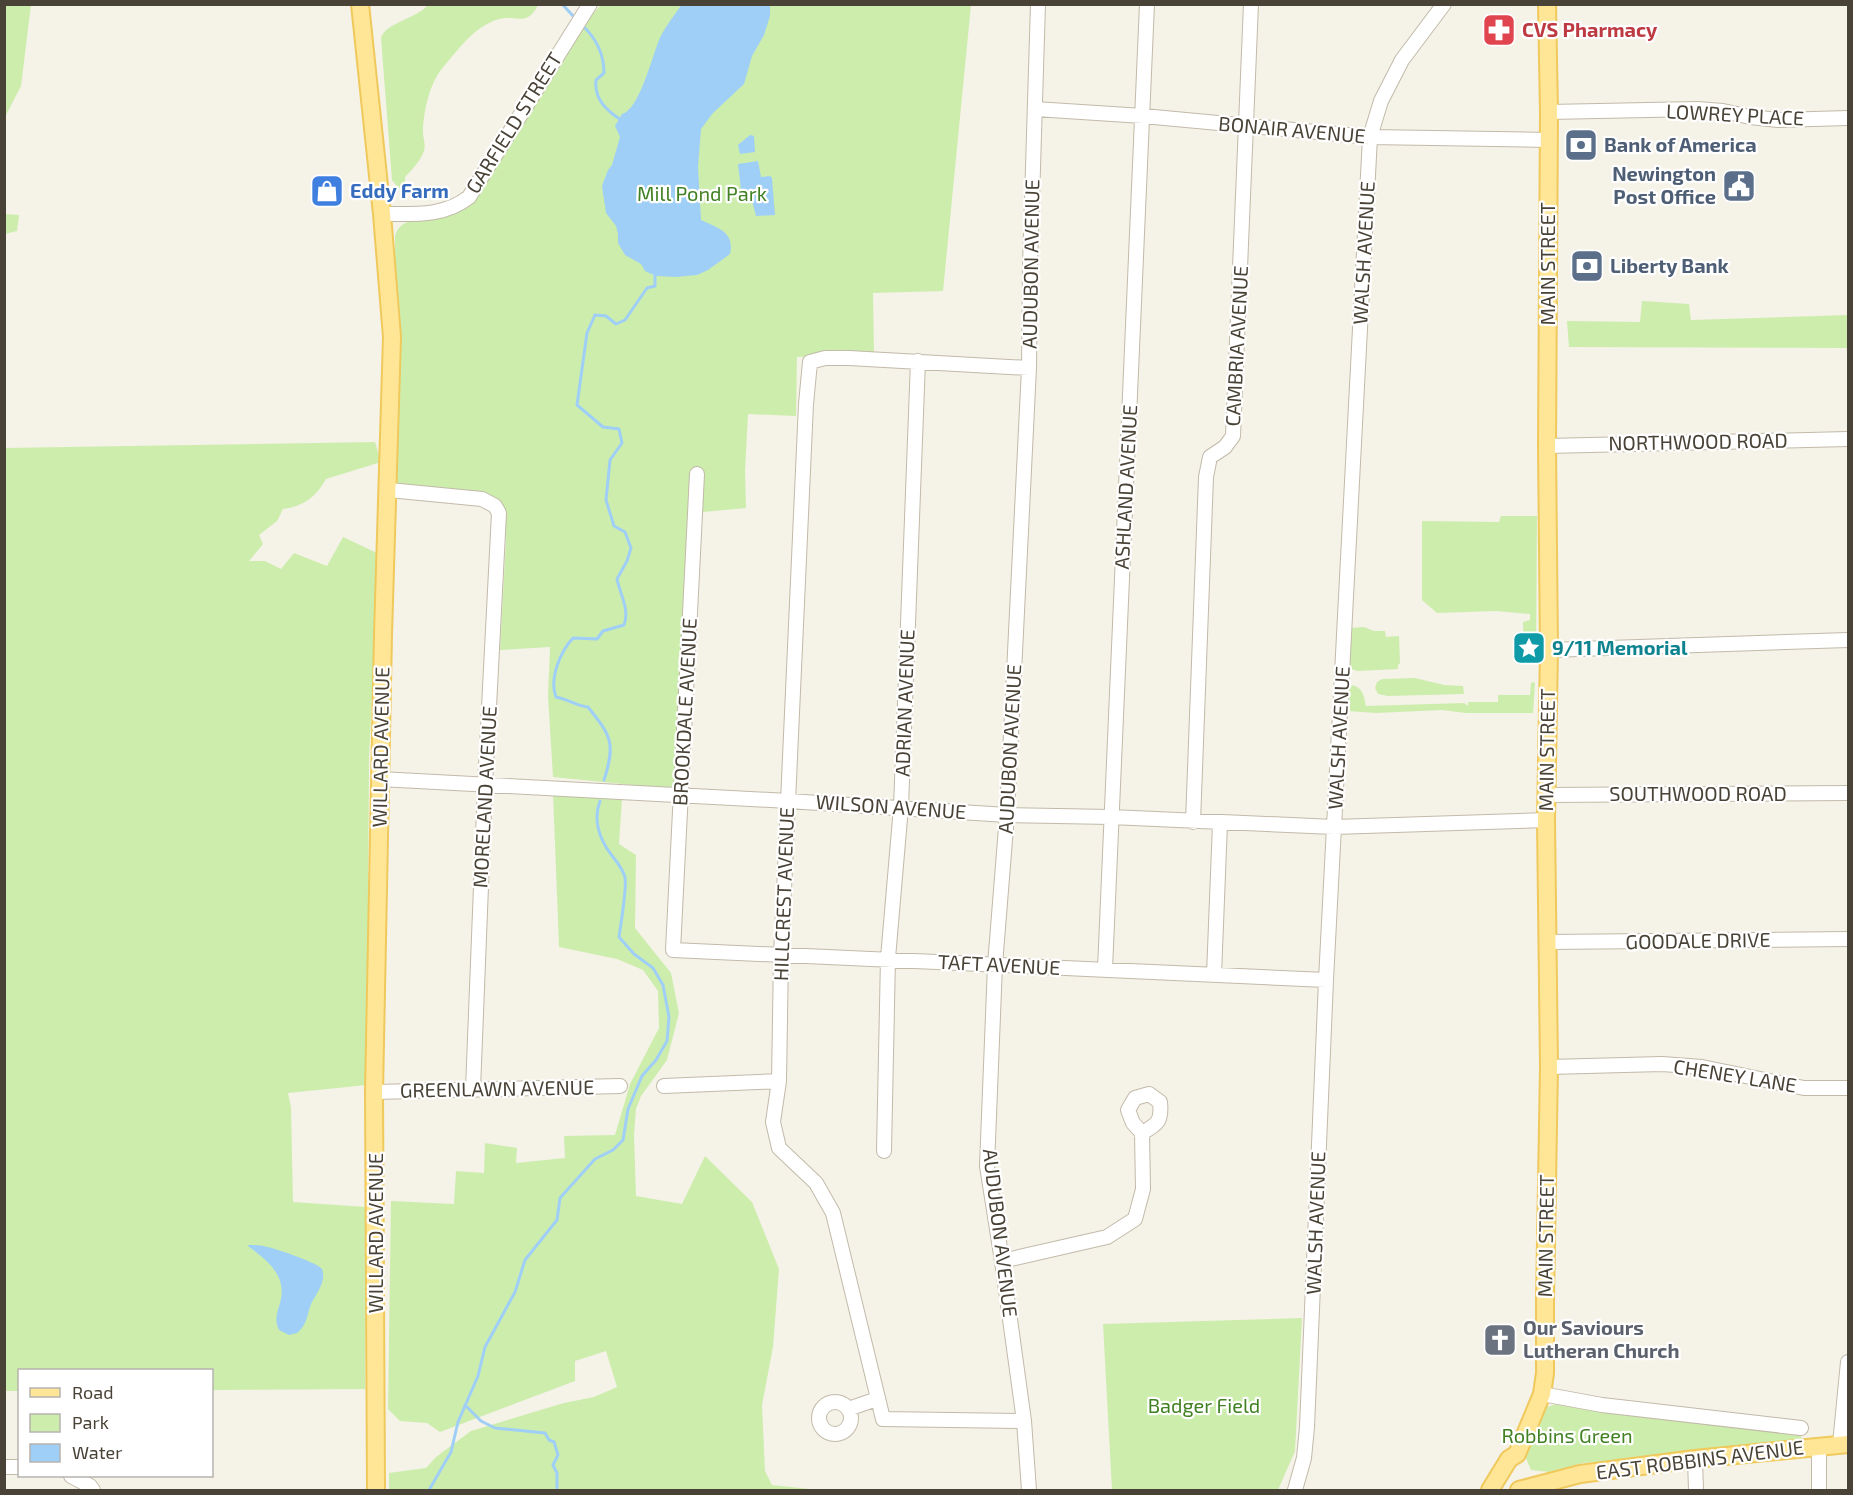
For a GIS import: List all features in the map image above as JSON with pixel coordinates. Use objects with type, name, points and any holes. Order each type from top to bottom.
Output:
[{"type":"main road","name":"WILLARD AVENUE","points":[[360,4],[382,214],[392,337],[383,634],[374,1092],[376,1491]]},
{"type":"main road","name":"MAIN STREET","points":[[1517,1454],[1542,1394],[1545,1373],[1549,1067],[1546,820],[1549,650],[1547,4]]},
{"type":"main road","name":"EAST ROBBINS AVENUE","points":[[1519,1491],[1580,1474],[1695,1459],[1844,1444]]},
{"type":"main road","points":[[1490,1491],[1509,1459],[1517,1454]]},
{"type":"main road","points":[[1504,1491],[1516,1467],[1517,1454]]},
{"type":"street","name":"AUDUBON AVENUE","points":[[1029,1491],[1024,1421],[987,1166],[995,965],[1007,815],[1029,368],[1038,4]]},
{"type":"street","name":"ASHLAND AVENUE","points":[[1105,969],[1147,4]]},
{"type":"street","name":"CAMBRIA AVENUE","points":[[1192,822],[1206,477],[1210,457],[1225,447],[1233,436],[1251,4]]},
{"type":"street","name":"WALSH AVENUE","points":[[1294,1491],[1305,1458],[1307,1427],[1326,980],[1370,137],[1381,100],[1401,60],[1444,4]]},
{"type":"street","name":"GARFIELD STREET","points":[[382,214],[441,211],[469,197],[588,6]]},
{"type":"street","name":"BONAIR AVENUE","points":[[1035,109],[1143,116],[1370,137],[1549,140]]},
{"type":"street","name":"LOWREY PLACE","points":[[1549,112],[1697,109],[1778,120],[1848,118]]},
{"type":"street","name":"HILLCREST AVENUE","points":[[918,362],[825,358],[810,362],[806,404],[781,956],[779,1081],[773,1122],[779,1148],[816,1183],[833,1213],[883,1419],[1024,1421]]},
{"type":"street","points":[[918,362],[1029,368]]},
{"type":"street","name":"ADRIAN AVENUE","points":[[884,1151],[888,958],[901,807],[918,362]]},
{"type":"street","name":"NORTHWOOD ROAD","points":[[1547,446],[1848,439]]},
{"type":"street","name":"BROOKDALE AVENUE","points":[[673,950],[698,474]]},
{"type":"street","name":"MORELAND AVENUE","points":[[388,490],[482,499],[495,506],[499,513],[473,1089]]},
{"type":"street","points":[[1549,650],[1848,640]]},
{"type":"street","name":"WILSON AVENUE","points":[[380,779],[901,807],[1007,815],[1111,817],[1220,823],[1334,827],[1546,820]]},
{"type":"street","name":"SOUTHWOOD ROAD","points":[[1546,795],[1848,793]]},
{"type":"street","points":[[1214,975],[1220,823]]},
{"type":"street","name":"GOODALE DRIVE","points":[[1548,942],[1848,939]]},
{"type":"street","name":"TAFT AVENUE","points":[[673,950],[781,956],[888,958],[1326,980]]},
{"type":"street","name":"CHENEY LANE","points":[[1549,1067],[1662,1064],[1702,1067],[1804,1088],[1848,1088]]},
{"type":"street","points":[[664,1086],[779,1081]]},
{"type":"street","name":"GREENLAWN AVENUE","points":[[374,1092],[620,1086]]},
{"type":"street","points":[[1002,1262],[1107,1237],[1135,1219],[1143,1189],[1142,1133]]},
{"type":"street","points":[[1844,1444],[1848,1362]]},
{"type":"street","name":"EAST ROBBINS AVENUE","points":[[1542,1394],[1746,1428],[1802,1428]]},
{"type":"street","points":[[848,1409],[877,1399]]},
{"type":"street","points":[[1819,1446],[1819,1491]]},
{"type":"street","points":[[1695,1459],[1696,1491]]},
{"type":"street","points":[[73,1477],[90,1486],[93,1491]]},
{"type":"green space","points":[[5,4],[31,5],[21,86],[5,117]]},
{"type":"green space","points":[[429,4],[538,5],[534,12],[526,18],[499,19],[482,27],[467,40],[441,70],[430,91],[424,117],[424,151],[416,165],[405,177],[405,187],[399,189],[392,180],[381,38],[389,28],[416,14]]},
{"type":"green space","name":"Mill Pond Park","points":[[601,5],[971,5],[943,291],[873,293],[874,355],[797,357],[796,416],[748,414],[746,508],[692,513],[678,769],[673,789],[553,777],[548,696],[550,647],[500,650],[506,541],[504,508],[487,494],[396,486],[395,236],[403,224],[450,216],[463,209],[478,196],[585,22]]},
{"type":"green space","points":[[5,214],[19,215],[17,231],[5,234]]},
{"type":"green space","points":[[1642,301],[1689,304],[1691,320],[1848,315],[1848,348],[1569,347],[1567,321],[1640,322]]},
{"type":"green space","points":[[375,442],[381,462],[326,479],[309,500],[283,509],[277,521],[259,535],[263,544],[249,561],[265,561],[281,569],[294,553],[327,566],[343,537],[379,554],[369,758],[367,1085],[288,1093],[291,1107],[293,1202],[366,1207],[365,1389],[213,1390],[213,1369],[18,1369],[18,1391],[5,1391],[4,448]]},
{"type":"green space","points":[[1501,516],[1537,516],[1536,660],[1526,661],[1524,657],[1523,622],[1530,620],[1530,614],[1496,611],[1437,613],[1422,600],[1422,521],[1499,522]]},
{"type":"green space","points":[[1364,627],[1374,631],[1385,631],[1386,637],[1399,636],[1400,663],[1398,669],[1357,671],[1349,668],[1350,628]]},
{"type":"green space","points":[[1415,678],[1444,685],[1463,686],[1464,694],[1388,696],[1378,694],[1375,688],[1377,682],[1382,679]]},
{"type":"green space","points":[[1533,682],[1535,683],[1533,713],[1466,713],[1442,710],[1376,713],[1347,711],[1348,687],[1351,685],[1364,695],[1366,706],[1464,703],[1468,706],[1468,702],[1498,702],[1498,695],[1530,695]]},
{"type":"green space","points":[[553,793],[622,799],[619,844],[636,855],[635,928],[671,973],[679,1013],[667,1060],[641,1096],[636,1109],[634,1135],[636,1196],[682,1204],[705,1156],[752,1202],[779,1269],[773,1347],[762,1405],[765,1471],[772,1485],[819,1490],[389,1490],[389,1473],[426,1468],[436,1457],[471,1431],[564,1403],[594,1397],[617,1387],[606,1351],[575,1361],[575,1381],[440,1432],[427,1423],[400,1421],[388,1409],[391,1201],[454,1204],[456,1171],[484,1173],[485,1143],[517,1148],[516,1163],[565,1158],[564,1136],[615,1135],[630,1084],[659,1028],[658,991],[643,970],[617,959],[559,947]]},
{"type":"green space","name":"Badger Field","points":[[1302,1318],[1295,1451],[1278,1490],[1112,1490],[1103,1324]]},
{"type":"green space","name":"Robbins Green","points":[[1556,1404],[1800,1435],[1804,1441],[1583,1463],[1549,1472],[1531,1470],[1525,1456],[1547,1407]]},
{"type":"water","points":[[682,4],[770,5],[770,16],[764,35],[752,56],[744,84],[713,113],[701,129],[698,167],[701,220],[719,228],[728,236],[730,254],[697,275],[656,276],[645,271],[641,264],[625,255],[618,243],[616,226],[606,213],[602,186],[612,165],[620,137],[615,126],[622,114],[634,103],[661,36]]},
{"type":"water","points":[[750,135],[754,136],[755,152],[740,154],[738,145]]},
{"type":"water","points":[[758,161],[761,177],[770,176],[772,178],[775,215],[756,216],[752,201],[742,199],[738,164]]},
{"type":"water","points":[[248,1245],[279,1250],[322,1269],[322,1283],[311,1304],[305,1323],[297,1333],[289,1335],[279,1330],[276,1316],[282,1293],[281,1285],[269,1263]]},
{"type":"waterway","points":[[562,4],[575,18]]},
{"type":"waterway","points":[[582,25],[595,41],[603,59],[604,73],[596,80],[599,98],[606,108],[621,120]]},
{"type":"waterway","points":[[604,780],[610,748],[602,725],[588,707],[556,697],[554,682],[560,658],[573,638],[597,639],[603,631],[624,625],[626,614],[617,579],[631,548],[625,532],[614,526],[606,500],[610,460],[622,443],[619,429],[603,427],[577,405],[587,333],[595,315],[606,316],[616,324],[625,320],[647,288],[655,286],[655,274]]},
{"type":"waterway","points":[[429,1490],[451,1452],[458,1422],[478,1376],[485,1347],[515,1292],[525,1260],[557,1220],[560,1198],[595,1159],[613,1150],[623,1140],[628,1109],[642,1076],[656,1060],[667,1041],[669,1017],[663,985],[653,968],[634,954],[619,937],[625,897],[625,877],[600,835],[597,821],[600,801]]},
{"type":"waterway","points":[[465,1405],[481,1421],[495,1428],[545,1433],[549,1440],[554,1442],[558,1455],[553,1465],[557,1473],[557,1490]]},
{"type":"place","name":"CVS Pharmacy","points":[[1499,30]]},
{"type":"place","name":"Bank of America","points":[[1581,145]]},
{"type":"place","name":"Newington Post Office","points":[[1739,186]]},
{"type":"place","name":"Eddy Farm","points":[[327,191]]},
{"type":"place","name":"Liberty Bank","points":[[1587,266]]},
{"type":"place","name":"9/11 Memorial","points":[[1529,648]]},
{"type":"place","name":"Our Saviours Lutheran Church","points":[[1500,1340]]}]
